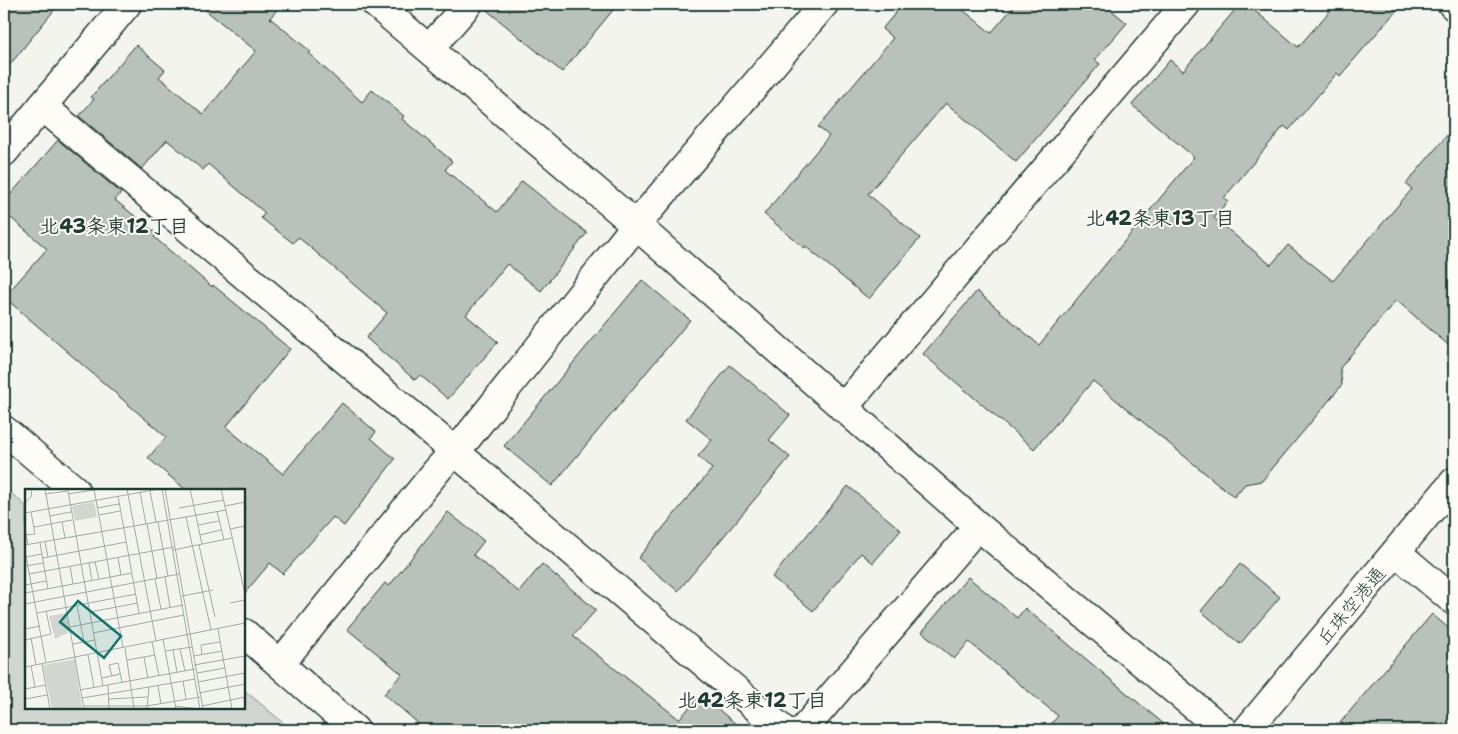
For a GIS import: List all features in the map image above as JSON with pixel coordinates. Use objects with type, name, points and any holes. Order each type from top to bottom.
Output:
[{"type":"street","points":[[4,152],[127,4]]},
{"type":"street","points":[[376,4],[636,225],[978,526],[1223,730]]},
{"type":"street","points":[[430,49],[468,4]]},
{"type":"street","points":[[280,664],[439,468],[467,438],[636,225],[824,4]]},
{"type":"street","points":[[843,408],[1186,4]]},
{"type":"street","points":[[42,106],[455,451],[783,730]]},
{"type":"street","points":[[4,430],[74,489]]},
{"type":"street","name":"丘珠空港通","points":[[1247,730],[1454,482]]},
{"type":"street","points":[[802,730],[978,526]]},
{"type":"street","points":[[1396,552],[1454,601]]},
{"type":"street","points":[[245,634],[355,730]]},
{"type":"shaded area","points":[[4,487],[25,505],[25,709],[245,709],[245,691],[292,730],[4,730]]},
{"type":"building","points":[[4,4],[59,4],[4,72]]},
{"type":"building","points":[[198,4],[282,4],[270,18],[310,51],[308,53],[362,102],[372,90],[404,116],[402,119],[452,161],[445,170],[497,212],[522,181],[587,233],[541,291],[507,264],[466,315],[498,342],[448,399],[420,375],[415,380],[366,338],[387,313],[298,237],[293,243],[261,218],[265,213],[208,164],[203,170],[167,140],[142,169],[79,116],[94,99],[91,97],[136,45],[165,70],[159,77],[203,114],[256,51]]},
{"type":"building","points":[[483,4],[618,4],[562,72],[483,7]]},
{"type":"building","points":[[903,4],[956,4],[991,33],[1016,4],[1104,4],[1127,23],[1095,60],[1100,64],[1016,162],[946,103],[868,194],[920,238],[869,299],[764,214],[829,136],[818,127],[893,38],[882,29]]},
{"type":"building","points":[[1240,4],[1247,4],[1298,47],[1336,4],[1402,4],[1340,76],[1337,73],[1289,130],[1284,126],[1224,198],[1228,201],[1214,218],[1271,265],[1288,245],[1333,281],[1412,189],[1406,184],[1454,127],[1454,350],[1396,300],[1340,368],[1342,385],[1262,481],[1245,484],[1234,497],[1093,381],[1034,449],[923,354],[977,291],[1039,345],[1194,157],[1132,105],[1170,60],[1183,71]]},
{"type":"building","points":[[58,140],[121,193],[115,200],[157,234],[154,237],[212,287],[213,285],[290,349],[226,427],[283,474],[342,403],[376,432],[371,438],[395,459],[344,526],[333,517],[283,574],[270,563],[245,593],[245,489],[185,489],[148,458],[166,437],[4,297],[47,249],[4,212],[4,202]]},
{"type":"building","points":[[642,280],[690,320],[552,486],[504,446]]},
{"type":"building","points":[[730,365],[790,415],[769,440],[790,457],[678,591],[638,558],[712,469],[698,456],[712,440],[686,419]]},
{"type":"building","points":[[848,486],[901,530],[873,563],[861,553],[813,611],[772,577]]},
{"type":"building","points":[[448,512],[484,541],[473,555],[519,592],[542,564],[596,610],[573,636],[679,719],[701,695],[743,730],[426,730],[384,694],[402,674],[347,629],[385,583],[389,586]]},
{"type":"building","points":[[1240,564],[1280,597],[1240,644],[1201,611]]},
{"type":"building","points":[[968,577],[1017,618],[1025,608],[1171,730],[1046,730],[1058,716],[969,642],[954,659],[922,632]]},
{"type":"building","points":[[1432,614],[1454,633],[1454,730],[1334,730]]},
{"type":"district","name":"北42条東13丁目","points":[[1160,218]]},
{"type":"district","name":"北43条東12丁目","points":[[114,226]]},
{"type":"district","name":"北42条東12丁目","points":[[752,700]]}]
